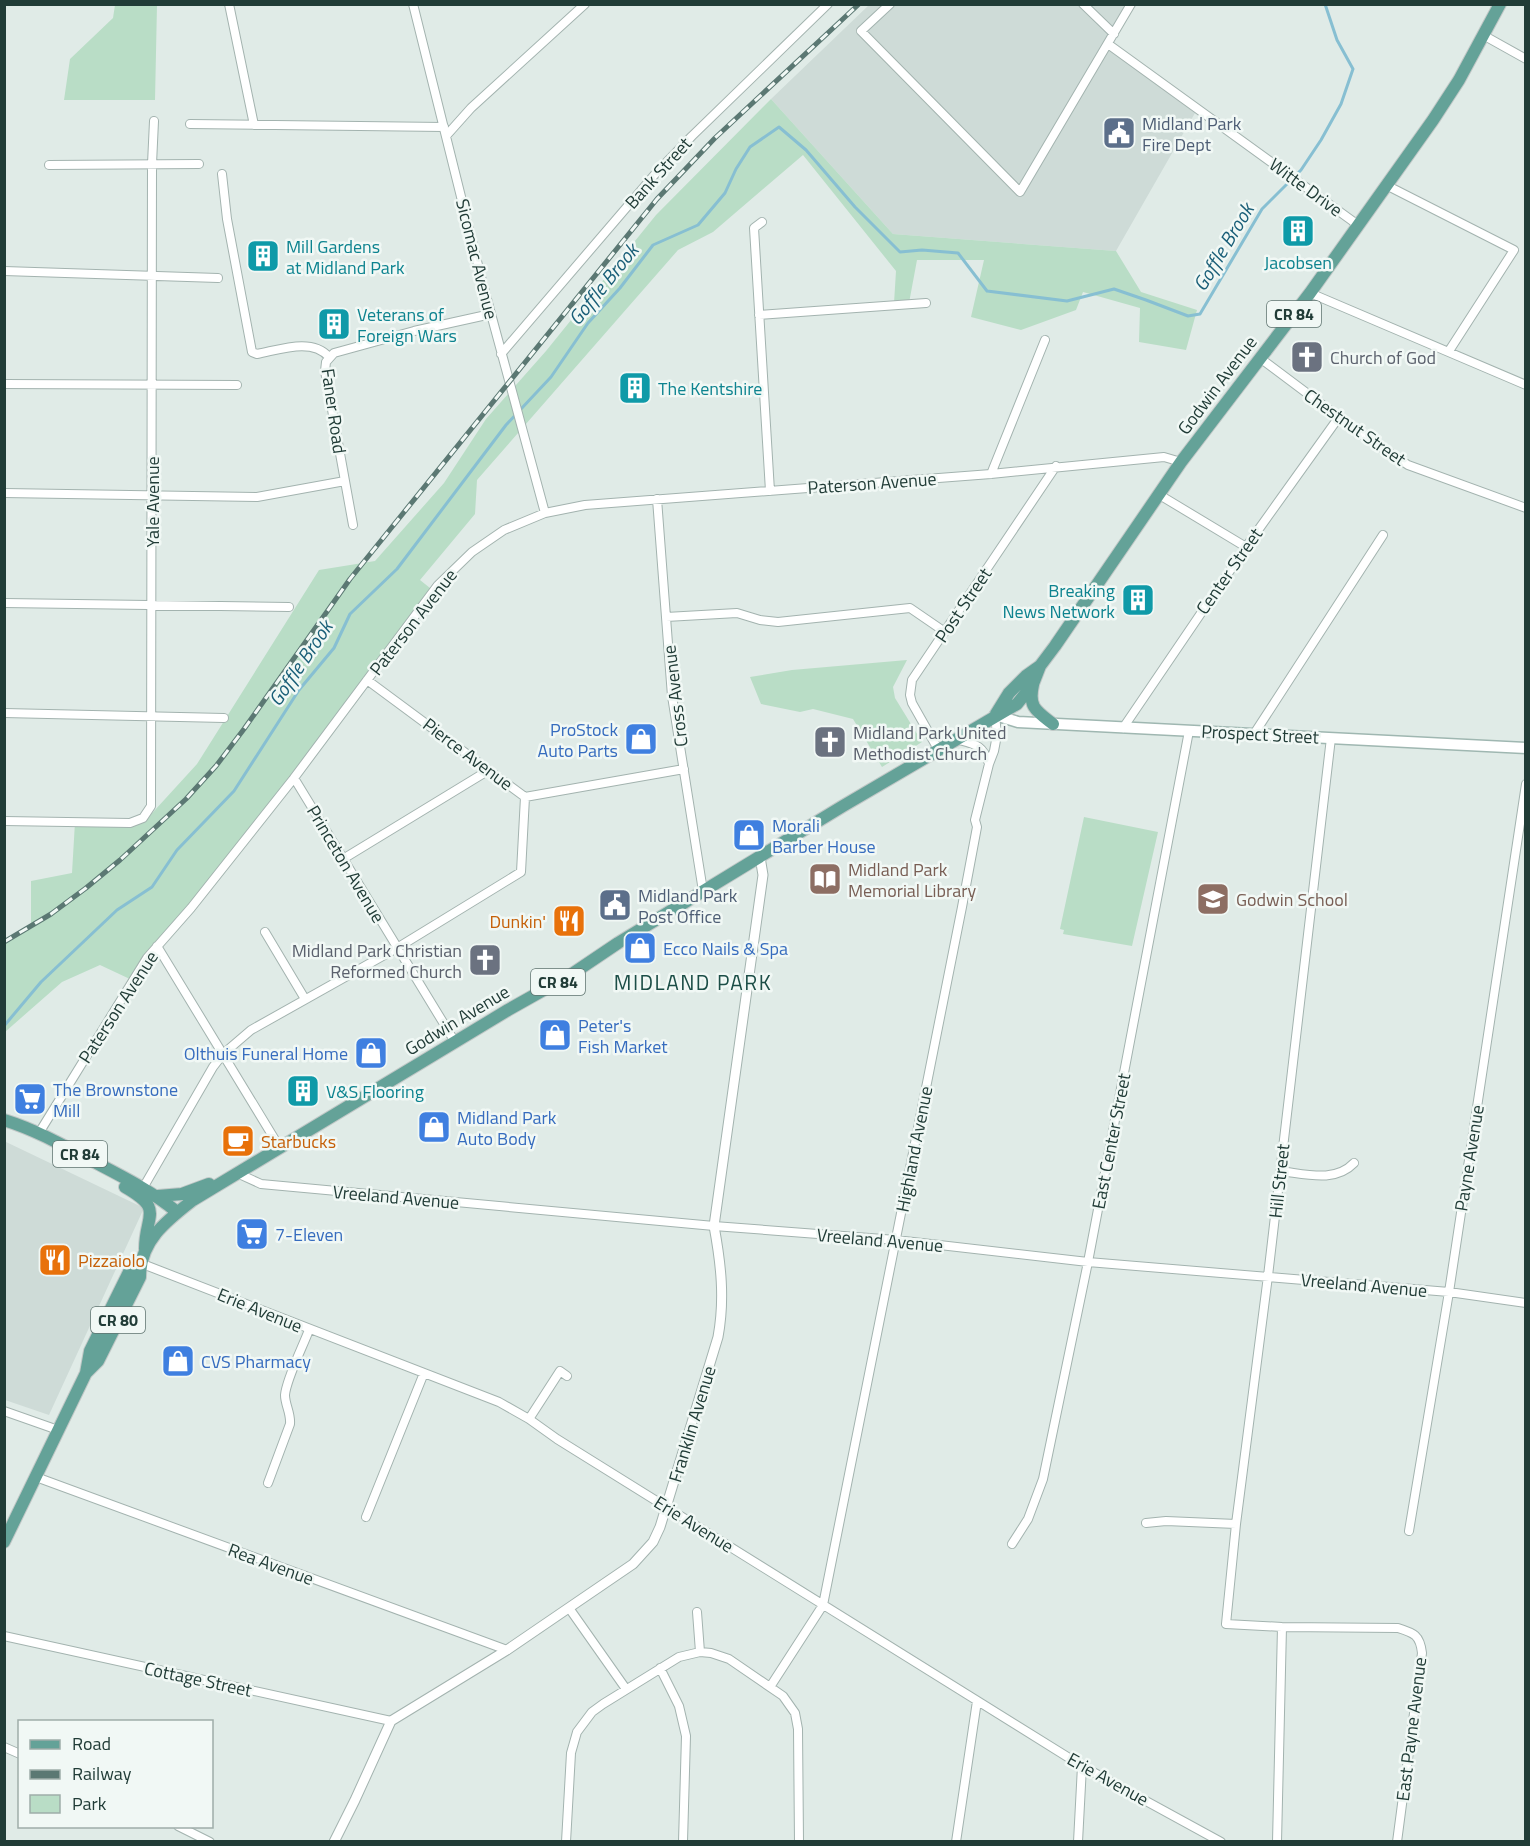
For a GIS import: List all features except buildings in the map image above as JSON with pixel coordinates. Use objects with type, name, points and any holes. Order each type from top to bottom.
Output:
[{"type":"main road","name":"Godwin Avenue","points":[[4,1542],[86,1373],[98,1361],[140,1277],[142,1257],[163,1225],[177,1212],[224,1180],[572,974],[703,891],[954,739],[1017,704],[1033,684],[1040,666],[1158,494],[1310,293],[1448,96],[1500,4]]},
{"type":"main road","name":"Godwin Avenue","points":[[995,715],[1008,694],[1040,666]]},
{"type":"main road","points":[[1033,684],[1030,698],[1033,707],[1053,724]]},
{"type":"main road","name":"Prospect Street","points":[[995,715],[1018,722],[1526,748]]},
{"type":"main road","name":"CR 84","points":[[4,1120],[25,1126],[120,1175],[158,1196],[177,1212]]},
{"type":"main road","points":[[120,1175],[124,1187],[141,1197],[149,1207],[151,1215],[145,1234],[142,1257]]},
{"type":"main road","points":[[158,1196],[182,1194],[224,1180]]},
{"type":"street","points":[[229,4],[254,125]]},
{"type":"street","name":"Sicomac Avenue","points":[[413,4],[501,354],[545,513]]},
{"type":"street","points":[[190,124],[445,132],[585,4]]},
{"type":"street","name":"Bank Street","points":[[501,354],[656,173],[828,4]]},
{"type":"street","points":[[890,4],[861,31],[1020,192],[1131,4]]},
{"type":"street","points":[[1083,4],[1114,34]]},
{"type":"street","points":[[1483,35],[1526,59]]},
{"type":"street","name":"Witte Drive","points":[[1108,44],[1358,225]]},
{"type":"street","name":"Yale Avenue","points":[[4,821],[130,823],[143,818],[152,800],[152,164],[154,121]]},
{"type":"street","points":[[49,165],[199,164]]},
{"type":"street","points":[[222,174],[227,219],[252,352],[257,354],[306,346],[323,351],[329,357]]},
{"type":"street","points":[[1386,185],[1514,250],[1449,351]]},
{"type":"street","points":[[762,222],[754,228],[770,491]]},
{"type":"street","points":[[4,271],[218,278]]},
{"type":"street","points":[[1310,293],[1526,385]]},
{"type":"street","points":[[759,315],[926,303]]},
{"type":"street","name":"Faner Road","points":[[353,525],[325,371],[329,357],[334,353],[384,338],[491,314]]},
{"type":"street","points":[[991,474],[1045,340]]},
{"type":"street","name":"Chestnut Street","points":[[1260,358],[1408,465],[1526,508]]},
{"type":"street","points":[[4,384],[237,385]]},
{"type":"street","name":"Center Street","points":[[1123,728],[1246,547],[1339,417]]},
{"type":"street","name":"Paterson Avenue","points":[[39,1133],[131,982],[157,946],[191,908],[294,778],[438,585],[454,567],[496,535],[525,520],[545,513],[585,505],[991,474],[1164,457],[1181,462]]},
{"type":"street","name":"Post Street","points":[[938,749],[912,703],[910,687],[916,673],[1056,466]]},
{"type":"street","points":[[4,493],[257,497],[345,481]]},
{"type":"street","points":[[1158,494],[1246,547]]},
{"type":"street","name":"Cross Avenue","points":[[657,499],[672,696],[703,891]]},
{"type":"street","points":[[1254,734],[1383,535]]},
{"type":"street","points":[[4,603],[289,607]]},
{"type":"street","points":[[666,617],[737,613],[760,620],[778,622],[910,608],[945,632]]},
{"type":"street","name":"Pierce Avenue","points":[[367,680],[525,797],[684,769]]},
{"type":"street","points":[[4,713],[224,718]]},
{"type":"street","name":"Highland Avenue","points":[[823,1605],[977,827],[975,820],[994,751],[997,735],[995,715]]},
{"type":"street","name":"East Center Street","points":[[1012,1544],[1028,1519],[1043,1479],[1088,1262],[1189,731]]},
{"type":"street","name":"Hill Street","points":[[1282,1627],[1226,1624],[1236,1524],[1269,1276],[1331,738]]},
{"type":"street","points":[[954,739],[978,746],[985,752],[989,764]]},
{"type":"street","points":[[344,860],[489,770]]},
{"type":"street","name":"Princeton Avenue","points":[[294,778],[455,1042]]},
{"type":"street","name":"Payne Avenue","points":[[1409,1531],[1449,1292],[1526,784]]},
{"type":"street","points":[[143,1188],[213,1067],[223,1054],[251,1030],[397,948],[521,872],[525,797]]},
{"type":"street","name":"Franklin Avenue","points":[[391,1721],[507,1650],[633,1564],[644,1553],[660,1527],[718,1337],[722,1317],[722,1280],[714,1226],[763,875],[760,857]]},
{"type":"street","points":[[266,932],[305,999]]},
{"type":"street","points":[[157,946],[280,1148]]},
{"type":"street","points":[[1280,1171],[1324,1176],[1337,1175],[1346,1171],[1354,1163]]},
{"type":"street","name":"Vreeland Avenue","points":[[237,1173],[261,1185],[714,1226],[896,1239],[1088,1262],[1449,1292],[1526,1303]]},
{"type":"street","name":"Erie Avenue","points":[[142,1257],[309,1330],[476,1392],[529,1419],[1082,1766],[1221,1842]]},
{"type":"street","points":[[268,1483],[290,1424],[286,1389],[309,1330]]},
{"type":"street","points":[[529,1419],[560,1371],[567,1376]]},
{"type":"street","points":[[366,1517],[424,1373]]},
{"type":"street","points":[[4,1411],[58,1430]]},
{"type":"street","name":"Rea Avenue","points":[[36,1477],[507,1650]]},
{"type":"street","points":[[1146,1523],[1166,1521],[1236,1524]]},
{"type":"street","points":[[770,1687],[823,1605]]},
{"type":"street","points":[[569,1608],[626,1689]]},
{"type":"street","points":[[697,1612],[700,1652]]},
{"type":"street","points":[[1276,1842],[1282,1627]]},
{"type":"street","name":"East Payne Avenue","points":[[1282,1627],[1398,1628],[1413,1633],[1421,1641],[1422,1653],[1397,1842]]},
{"type":"street","name":"Cottage Street","points":[[4,1636],[391,1721]]},
{"type":"street","points":[[566,1842],[571,1753],[573,1742],[584,1721],[592,1712],[660,1668],[679,1657],[700,1652],[729,1659],[770,1687],[790,1704],[798,1723],[799,1842]]},
{"type":"street","points":[[660,1668],[679,1706],[686,1736],[683,1842]]},
{"type":"street","points":[[956,1842],[977,1701]]},
{"type":"street","points":[[334,1842],[391,1721]]},
{"type":"street","points":[[4,1747],[18,1753]]},
{"type":"street","points":[[1078,1842],[1082,1766]]},
{"type":"street","points":[[180,1828],[210,1842]]},
{"type":"shaded area","points":[[1132,4],[1108,48],[1195,113],[1116,251],[893,234],[771,99],[869,5]]},
{"type":"shaded area","points":[[4,1141],[144,1208],[49,1415],[5,1400]]},
{"type":"green space","points":[[115,5],[157,5],[155,100],[64,100],[70,59],[113,18]]},
{"type":"green space","points":[[771,99],[893,234],[1116,251],[1141,292],[1197,310],[1186,350],[1139,342],[1140,308],[1083,292],[1076,310],[1021,330],[971,317],[984,260],[917,260],[909,303],[894,303],[896,271],[803,155],[713,232],[678,250],[477,480],[475,514],[420,580],[435,592],[132,980],[100,965],[62,982],[5,1032],[5,942],[31,927],[31,881],[72,873],[75,822],[144,822],[197,764],[319,570],[375,561],[444,483],[486,419],[546,351],[656,215]]},
{"type":"green space","points":[[907,660],[893,687],[895,698],[922,742],[882,767],[853,719],[813,709],[800,712],[761,704],[750,677],[792,670]]},
{"type":"green space","points":[[1084,817],[1158,832],[1132,946],[1063,934],[1064,930],[1060,929]]},
{"type":"waterway","name":"Goffle Brook","points":[[4,1026],[41,982],[117,910],[152,887],[177,850],[234,791],[299,690],[334,648],[350,614],[397,569],[506,425],[551,377],[588,323],[620,288],[653,245],[698,225],[725,193],[750,147],[779,127],[806,150],[855,207],[900,252],[922,250],[958,253],[987,291],[1067,301],[1114,289],[1188,316],[1200,314],[1262,209],[1301,170],[1341,104],[1353,69],[1337,40],[1325,4]]},
{"type":"railway","points":[[4,942],[51,914],[86,888],[186,799],[216,766],[244,729],[350,579],[657,199],[715,138],[859,4]]},
{"type":"place","name":"Midland Park Fire Dept","points":[[1119,133]]},
{"type":"place","name":"Jacobsen","points":[[1298,231]]},
{"type":"place","name":"Mill Gardens at Midland Park","points":[[263,256]]},
{"type":"place","name":"Veterans of Foreign Wars","points":[[334,324]]},
{"type":"place","name":"Church of God","points":[[1307,357]]},
{"type":"place","name":"The Kentshire","points":[[635,388]]},
{"type":"place","name":"Breaking News Network","points":[[1138,600]]},
{"type":"place","name":"ProStock Auto Parts","points":[[641,739]]},
{"type":"place","name":"Midland Park United Methodist Church","points":[[830,742]]},
{"type":"place","name":"Morali Barber House","points":[[749,835]]},
{"type":"place","name":"Midland Park Memorial Library","points":[[825,879]]},
{"type":"place","name":"Godwin School","points":[[1213,899]]},
{"type":"place","name":"Midland Park Post Office","points":[[615,905]]},
{"type":"place","name":"Dunkin'","points":[[569,921]]},
{"type":"place","name":"Ecco Nails & Spa","points":[[640,948]]},
{"type":"place","name":"Midland Park Christian Reformed Church","points":[[485,960]]},
{"type":"place","name":"Peter's Fish Market","points":[[555,1035]]},
{"type":"place","name":"Olthuis Funeral Home","points":[[371,1053]]},
{"type":"place","name":"V&S Flooring","points":[[303,1091]]},
{"type":"place","name":"The Brownstone Mill","points":[[30,1099]]},
{"type":"place","name":"Midland Park Auto Body","points":[[434,1127]]},
{"type":"place","name":"Starbucks","points":[[238,1141]]},
{"type":"place","name":"7-Eleven","points":[[252,1234]]},
{"type":"place","name":"Pizzaiolo","points":[[55,1260]]},
{"type":"place","name":"CVS Pharmacy","points":[[178,1361]]},
{"type":"district","name":"MIDLAND PARK","points":[[693,982]]}]
